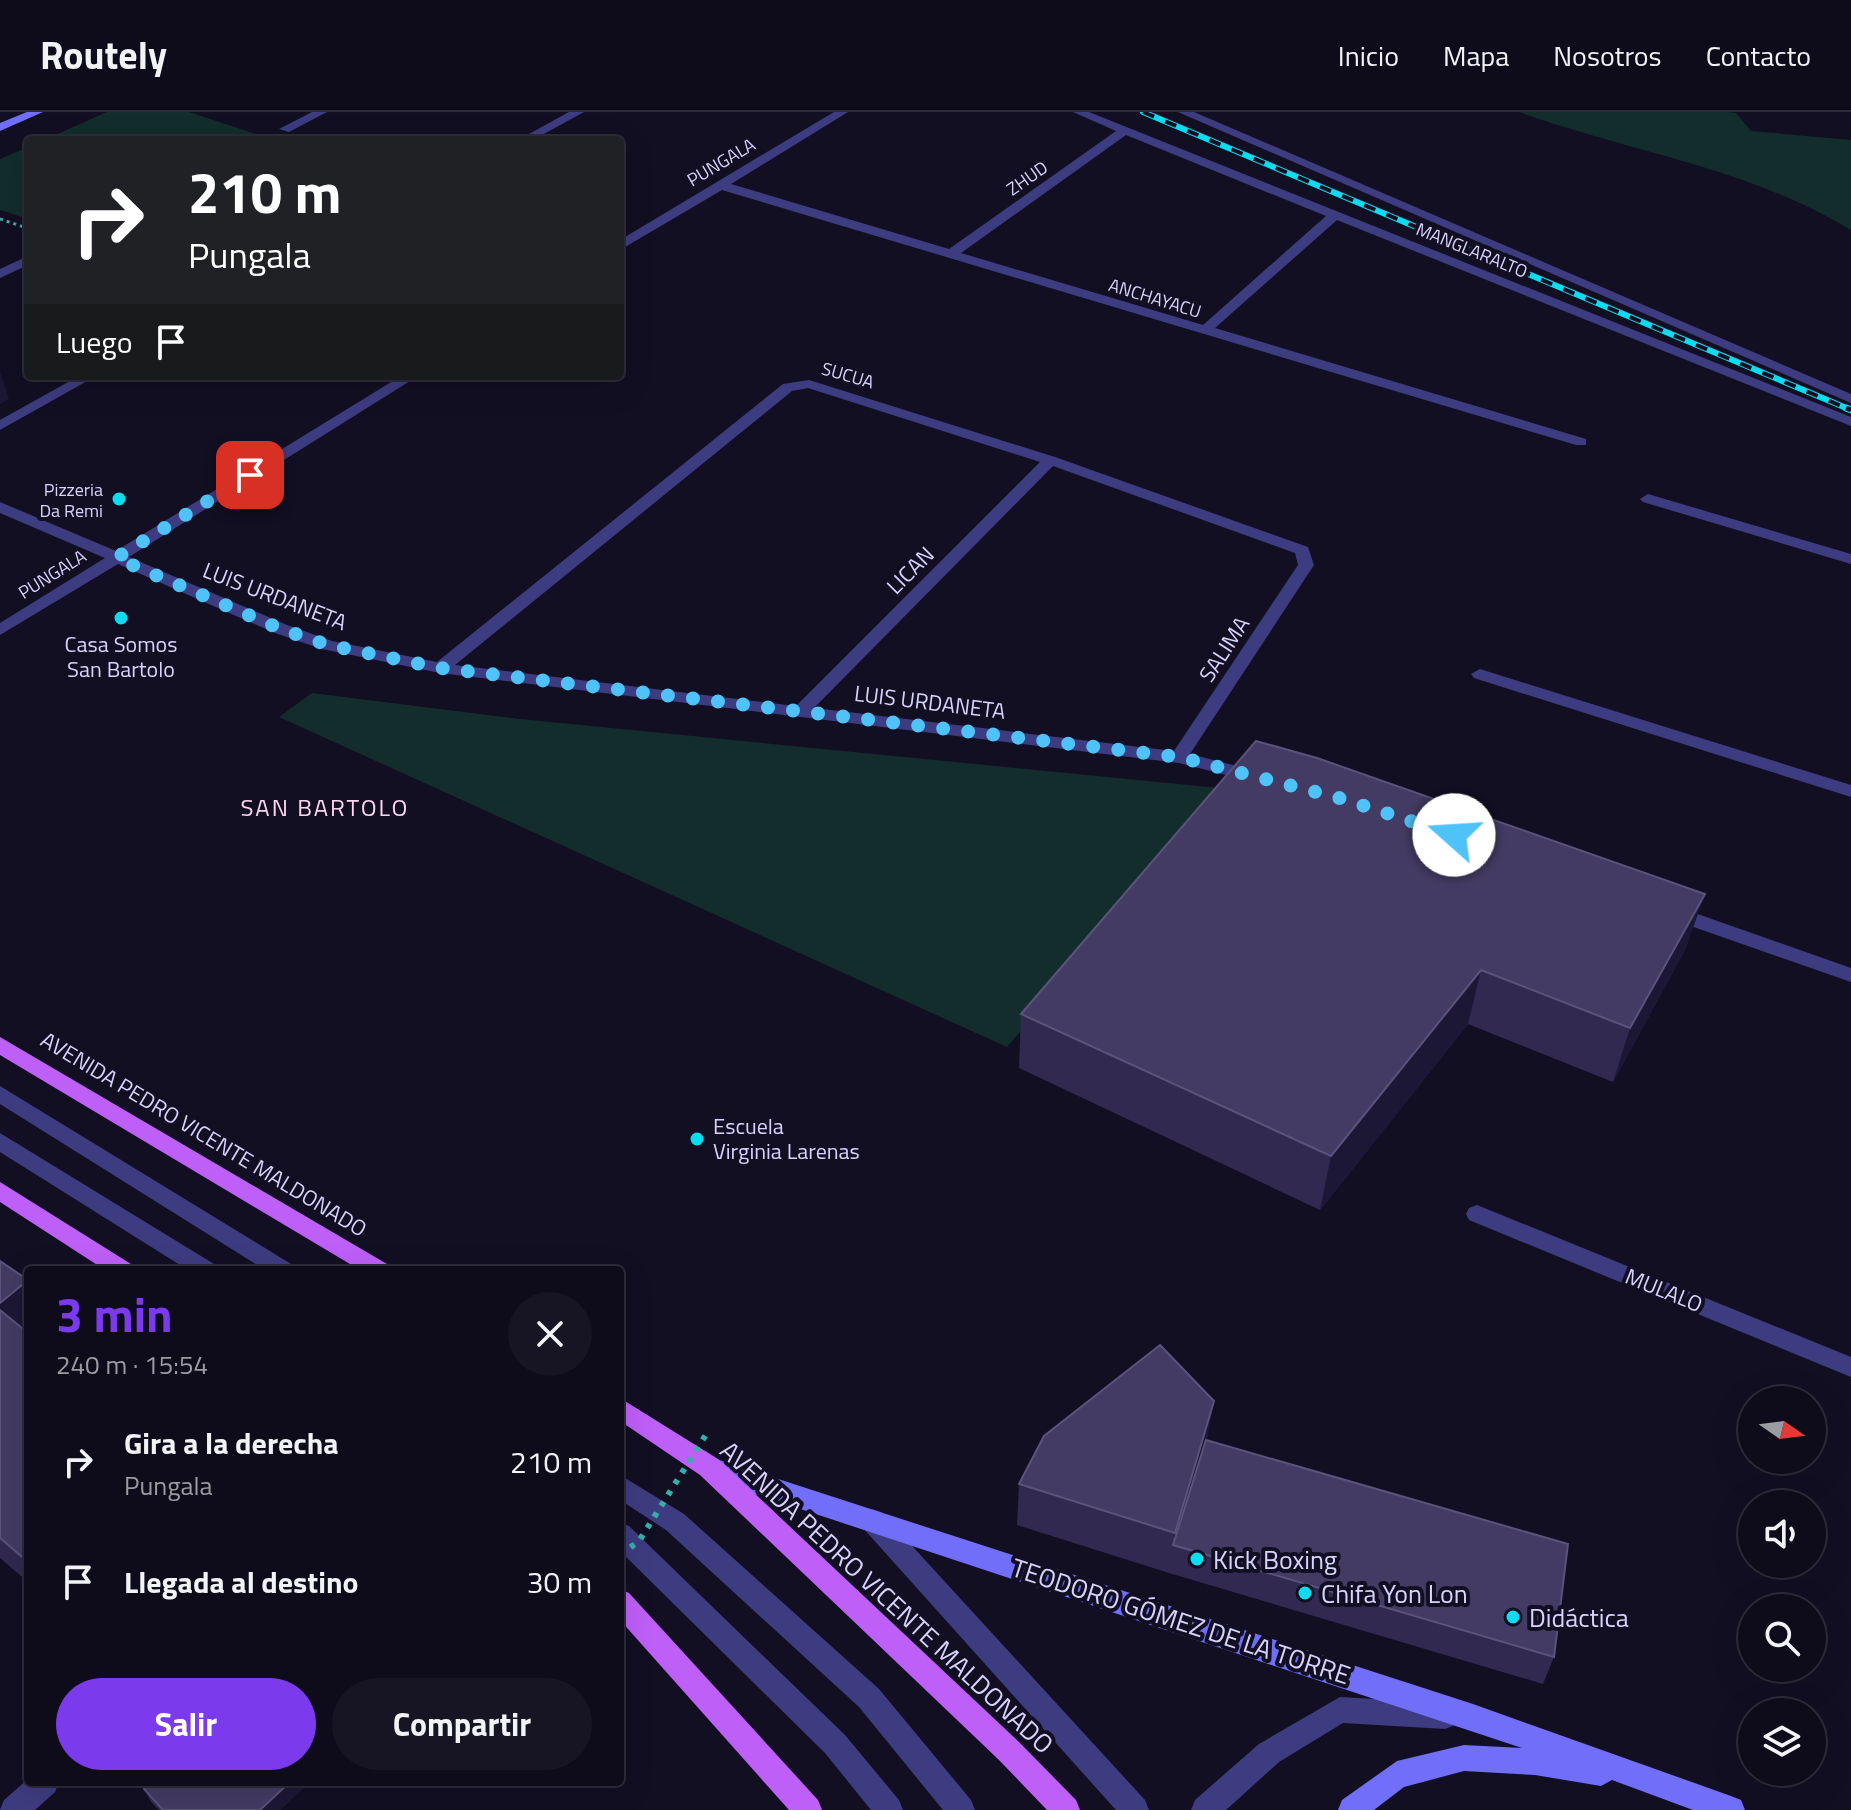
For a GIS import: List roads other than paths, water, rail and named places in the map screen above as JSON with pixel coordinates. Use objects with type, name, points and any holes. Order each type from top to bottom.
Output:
[{"type":"main road","name":"AVENIDA PEDRO VICENTE MALDONADO","points":[[0,1045],[372,1266]]},
{"type":"main road","points":[[0,1191],[117,1266]]},
{"type":"main road","name":"AVENIDA PEDRO VICENTE MALDONADO","points":[[624,1411],[709,1467],[1009,1751],[1066,1810]]},
{"type":"main road","points":[[624,1605],[808,1810]]},
{"type":"street","points":[[0,127],[37,112]]},
{"type":"street","points":[[285,129],[321,112]]},
{"type":"street","points":[[532,136],[578,112]]},
{"type":"street","points":[[819,112],[838,114]]},
{"type":"street","name":"MANGLARALTO","points":[[1079,112],[1851,422]]},
{"type":"street","name":"MANGLARALTO","points":[[1184,112],[1851,399]]},
{"type":"street","name":"PUNGALA","points":[[624,244],[838,114]]},
{"type":"street","name":"ZHUD","points":[[951,254],[1125,130]]},
{"type":"street","name":"ANCHAYACU","points":[[720,185],[1581,442]]},
{"type":"street","points":[[1204,331],[1335,215]]},
{"type":"street","points":[[0,274],[24,262]]},
{"type":"street","points":[[0,426],[82,380]]},
{"type":"street","name":"PUNGALA","points":[[0,630],[405,380]]},
{"type":"street","name":"SUCUA","points":[[440,668],[795,385],[817,385],[1050,460],[1296,545],[1305,555],[1306,565]]},
{"type":"street","name":"LICAN","points":[[802,710],[1050,460]]},
{"type":"street","points":[[1648,499],[1851,559]]},
{"type":"street","name":"LUIS URDANETA","points":[[0,507],[281,629],[328,645],[440,668],[1179,757],[1283,784]]},
{"type":"street","name":"SALIMA","points":[[1179,757],[1306,565]]},
{"type":"street","points":[[1480,674],[1851,791]]},
{"type":"street","points":[[1660,908],[1851,975]]},
{"type":"street","points":[[0,1094],[277,1266]]},
{"type":"street","points":[[0,1141],[200,1266]]},
{"type":"street","name":"MULALO","points":[[1477,1214],[1851,1367]]},
{"type":"street","name":"TEODORO GÓMEZ DE LA TORRE","points":[[709,1467],[1473,1717],[1731,1810]]},
{"type":"street","points":[[624,1489],[675,1522],[869,1698],[961,1810]]},
{"type":"street","points":[[872,1520],[1135,1810]]},
{"type":"street","points":[[624,1538],[835,1744],[889,1810]]},
{"type":"street","points":[[1205,1810],[1269,1753],[1340,1710],[1473,1717]]},
{"type":"street","name":"TEODORO GÓMEZ DE LA TORRE","points":[[1352,1810],[1397,1775],[1464,1758],[1535,1762],[1651,1781]]},
{"type":"street","points":[[14,1810],[41,1786]]},
{"type":"railway","points":[[1143,112],[1851,410],[1846,408]]},
{"type":"place","name":"Pizzeria Da Remi","points":[[119,499]]},
{"type":"place","name":"Casa Somos San Bartolo","points":[[121,618]]},
{"type":"place","name":"Escuela Virginia Larenas","points":[[697,1139]]},
{"type":"place","name":"Kick Boxing","points":[[1197,1559]]},
{"type":"place","name":"Chifa Yon Lon","points":[[1305,1593]]},
{"type":"place","name":"Didáctica","points":[[1513,1617]]},
{"type":"district","name":"SAN BARTOLO","points":[[325,807]]}]
